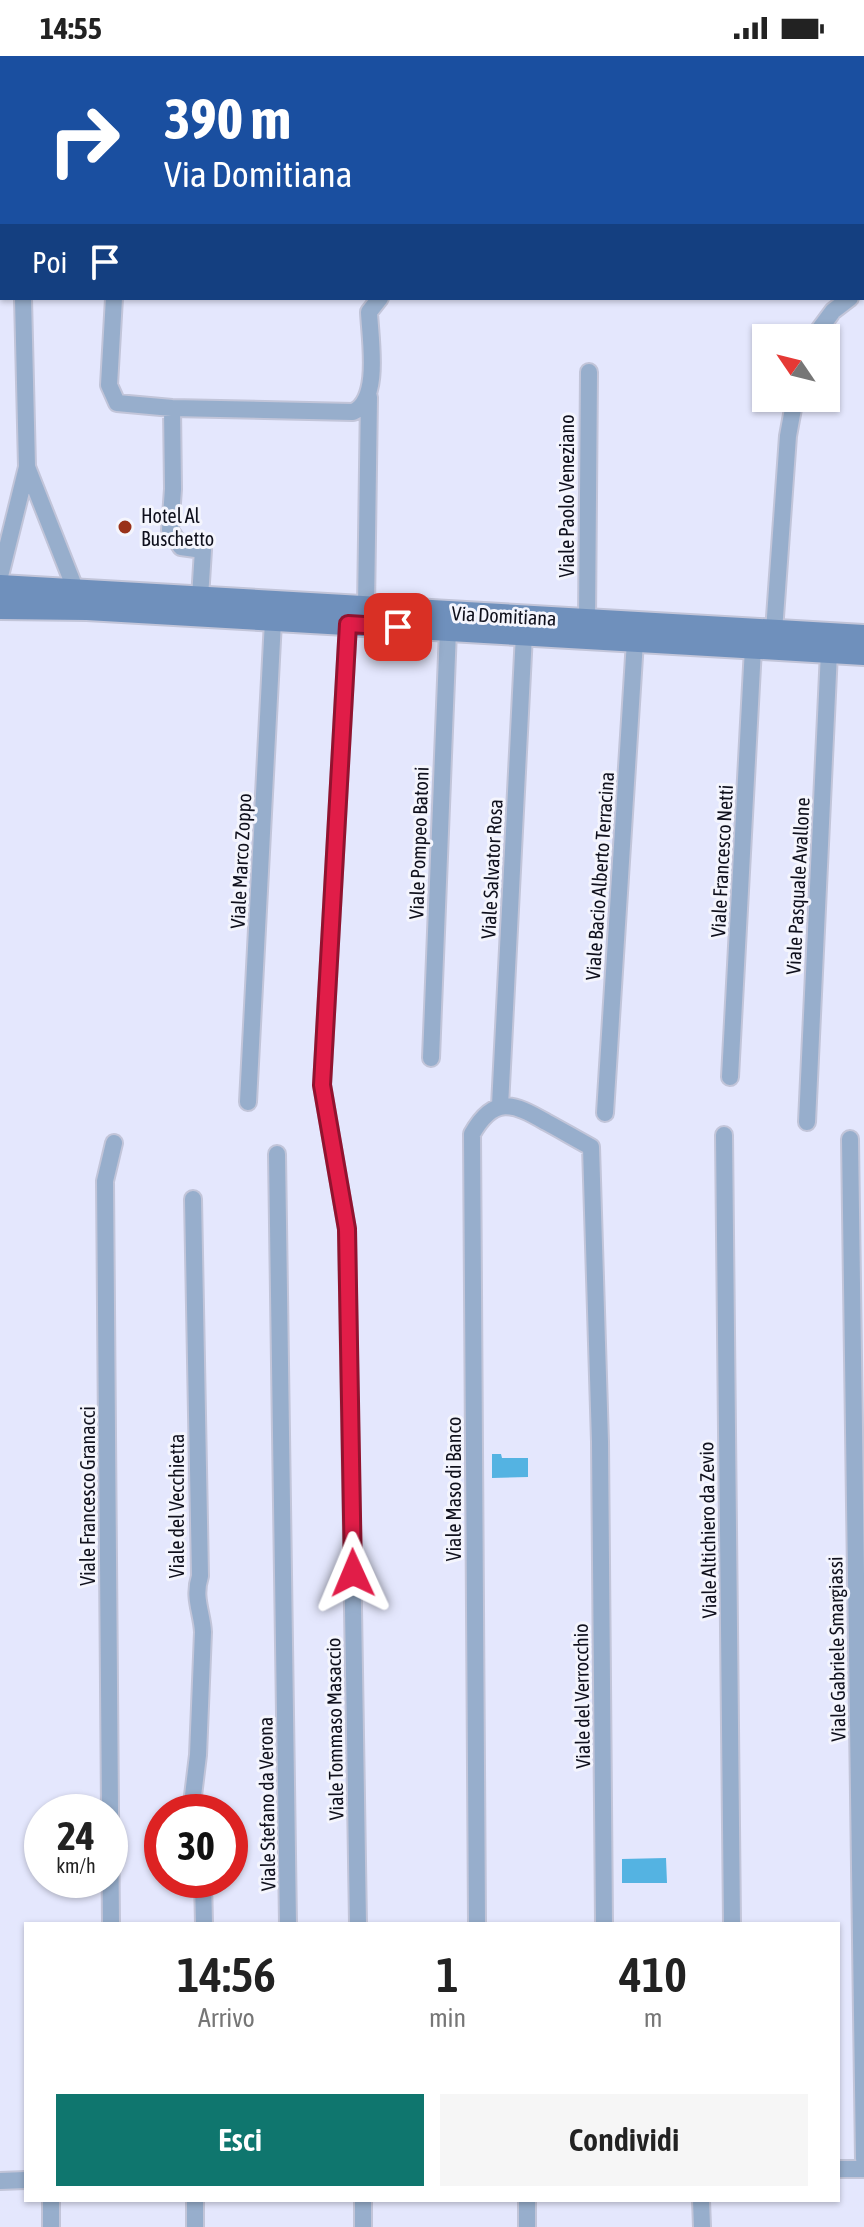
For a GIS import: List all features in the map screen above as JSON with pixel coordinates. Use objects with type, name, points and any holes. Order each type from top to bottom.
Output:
[{"type":"main road","name":"Via Domitiana","points":[[0,586],[864,636]]},
{"type":"main road","name":"Via Domitiana","points":[[0,608],[87,609],[864,654]]},
{"type":"street","points":[[0,576],[27,467],[23,300]]},
{"type":"street","points":[[114,300],[109,385],[117,403],[172,408],[353,412],[362,408],[369,396]]},
{"type":"street","points":[[366,608],[371,362],[369,312],[378,300]]},
{"type":"street","points":[[823,324],[847,300]]},
{"type":"street","name":"Viale Paolo Veneziano","points":[[587,620],[589,372]]},
{"type":"street","points":[[172,408],[170,530],[181,547],[203,550],[200,598]]},
{"type":"street","points":[[774,631],[792,412]]},
{"type":"street","points":[[27,467],[76,591]]},
{"type":"street","name":"Viale Marco Zoppo","points":[[248,1102],[273,621]]},
{"type":"street","name":"Viale Tommaso Masaccio","points":[[348,624],[322,1085],[347,1229],[358,1922]]},
{"type":"street","name":"Viale Pompeo Batoni","points":[[431,1058],[448,630]]},
{"type":"street","name":"Viale Salvator Rosa","points":[[500,1106],[524,634]]},
{"type":"street","name":"Viale Bacio Alberto Terracina","points":[[605,1113],[635,641]]},
{"type":"street","name":"Viale Francesco Netti","points":[[730,1077],[753,648]]},
{"type":"street","name":"Viale Pasquale Avallone","points":[[807,1122],[829,652]]},
{"type":"street","name":"Viale del Verrocchio","points":[[500,1106],[520,1107],[591,1147],[599,1467],[604,1922]]},
{"type":"street","name":"Viale Maso di Banco","points":[[477,1922],[472,1134],[485,1115],[500,1106]]},
{"type":"street","name":"Viale Altichiero da Zevio","points":[[724,1135],[732,1922]]},
{"type":"street","name":"Viale Gabriele Smargiassi","points":[[850,1139],[864,2159]]},
{"type":"street","name":"Viale Francesco Granacci","points":[[110,1794],[105,1181],[114,1143]]},
{"type":"street","name":"Viale Stefano da Verona","points":[[277,1154],[288,1922]]},
{"type":"street","name":"Viale del Vecchietta","points":[[193,1199],[200,1576],[197,1609],[203,1632],[198,1755],[193,1794]]},
{"type":"street","name":"Viale Francesco Granacci","points":[[111,1898],[111,1922]]},
{"type":"street","points":[[203,1898],[204,1922]]},
{"type":"street","points":[[840,2169],[864,2169]]},
{"type":"street","points":[[0,2181],[24,2180]]},
{"type":"street","points":[[51,2202],[51,2227]]},
{"type":"street","points":[[195,2202],[195,2227]]},
{"type":"street","points":[[363,2202],[363,2227]]},
{"type":"street","points":[[527,2202],[527,2227]]},
{"type":"street","points":[[701,2202],[702,2227]]},
{"type":"water","points":[[492,1454],[501,1454],[502,1458],[528,1458],[528,1477],[492,1478]]},
{"type":"water","points":[[666,1858],[667,1883],[622,1883],[622,1859]]},
{"type":"place","name":"Hotel Al Buschetto","points":[[125,527]]},
{"type":"route","points":[[353,1573],[347,1229],[322,1085],[348,624],[398,627]]}]
